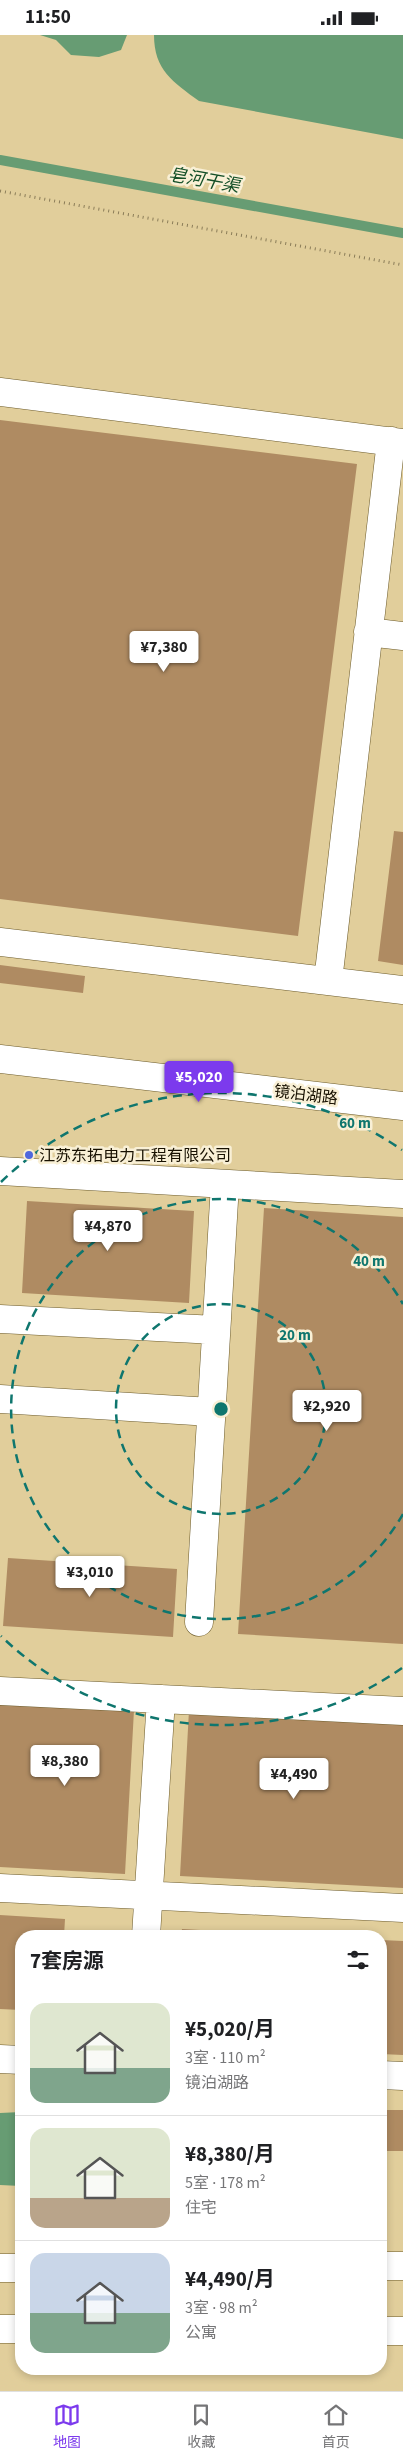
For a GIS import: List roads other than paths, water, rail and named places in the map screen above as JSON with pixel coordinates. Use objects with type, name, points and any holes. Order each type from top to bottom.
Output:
[{"type":"street","points":[[0,392],[397,442],[368,633],[328,981]]},
{"type":"street","points":[[368,633],[403,636]]},
{"type":"street","points":[[0,943],[403,990]]},
{"type":"street","name":"镜泊湖路","points":[[0,1059],[403,1106]]},
{"type":"street","points":[[0,1171],[403,1194]]},
{"type":"street","points":[[199,1622],[225,1184]]},
{"type":"street","points":[[0,1319],[216,1330]]},
{"type":"street","points":[[0,1399],[211,1412]]},
{"type":"street","points":[[0,1691],[403,1711]]},
{"type":"street","points":[[146,1930],[161,1699]]},
{"type":"street","points":[[0,1887],[403,1908]]},
{"type":"street","points":[[0,2059],[15,2060]]},
{"type":"street","points":[[387,2075],[403,2076]]},
{"type":"street","points":[[387,2266],[403,2266]]},
{"type":"street","points":[[0,2268],[15,2268]]},
{"type":"street","points":[[0,2329],[15,2329]]},
{"type":"street","points":[[387,2331],[403,2331]]},
{"type":"waterway","name":"皂河干渠","points":[[0,160],[403,233]]},
{"type":"place","name":"江苏东拓电力工程有限公司","points":[[29,1155]]}]
